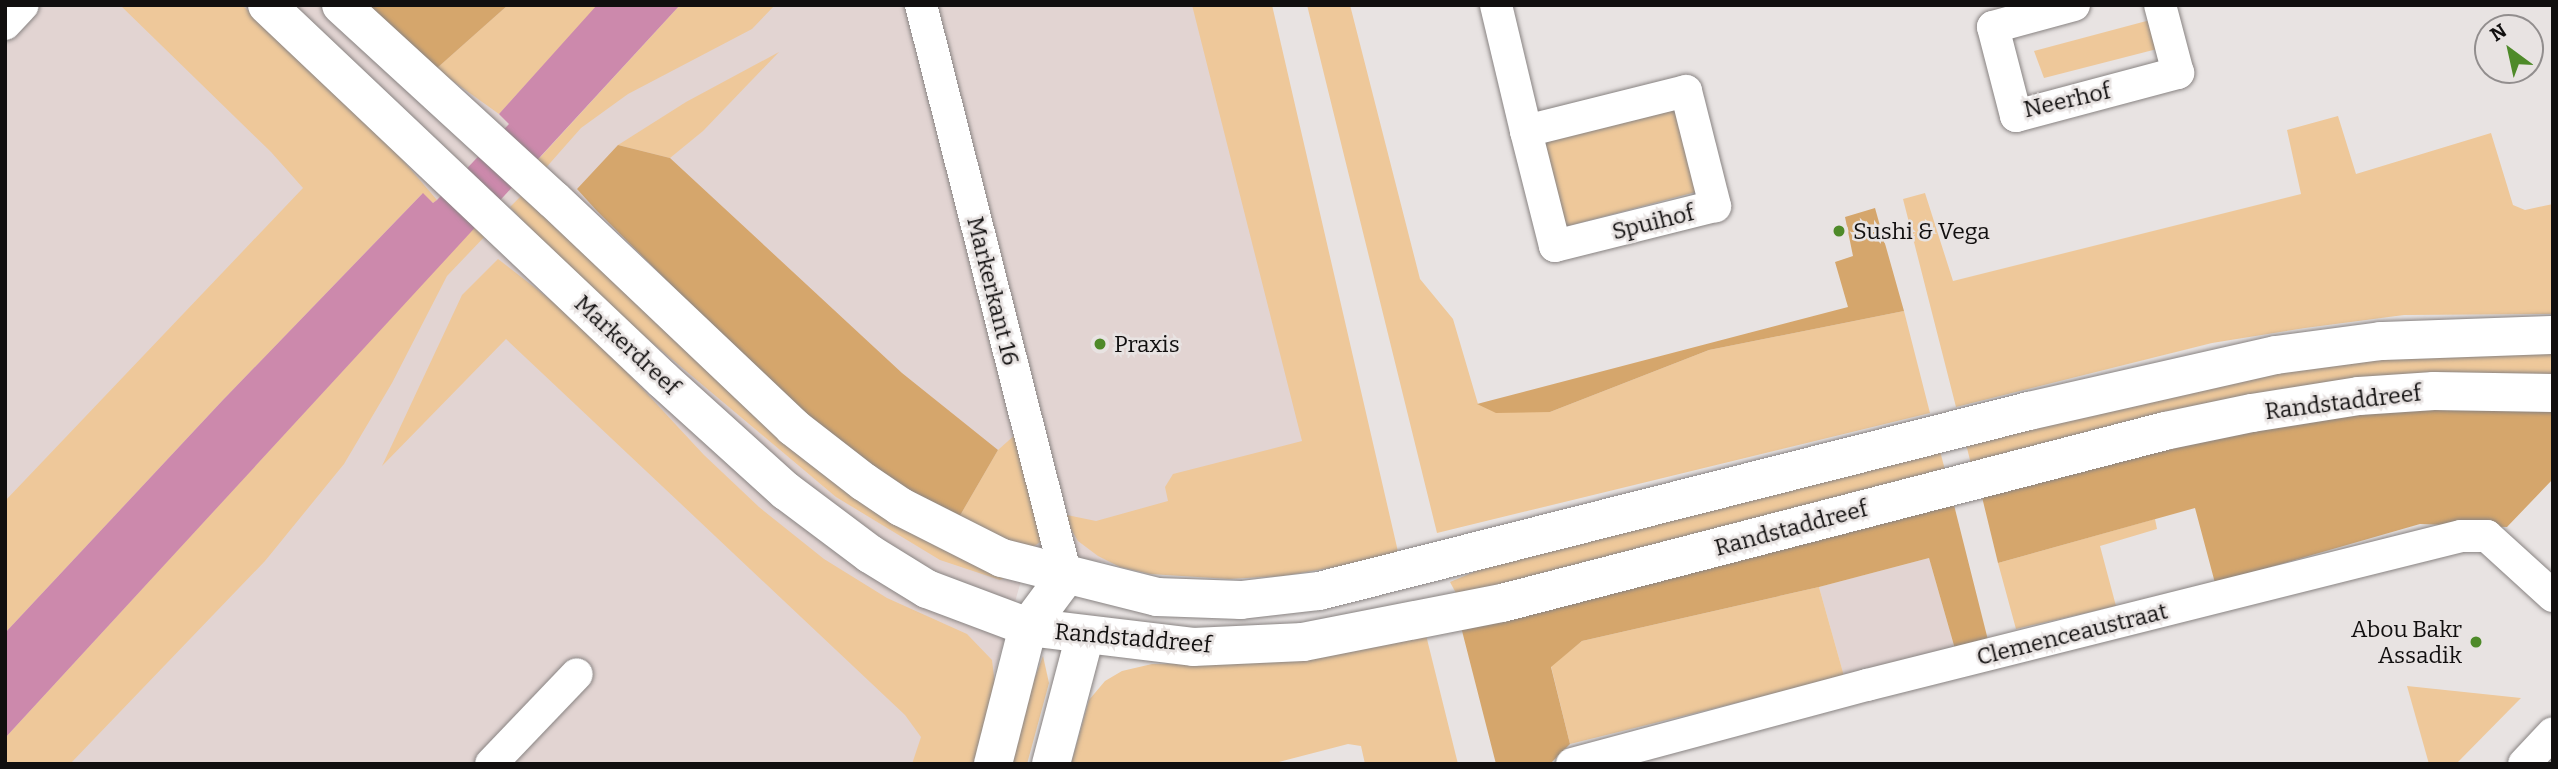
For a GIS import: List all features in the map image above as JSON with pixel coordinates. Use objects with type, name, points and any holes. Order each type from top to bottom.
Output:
[{"type":"main road","name":"Markerdreef","points":[[267,5],[786,491],[870,554],[927,589],[1028,627]]},
{"type":"main road","points":[[341,5],[554,200],[793,427],[901,507],[1002,558],[1066,576]]},
{"type":"main road","name":"Randstaddreef","points":[[1066,576],[1157,597],[1241,600],[1319,591],[2001,420],[2276,355],[2381,341],[2553,335]]},
{"type":"main road","name":"Randstaddreef","points":[[1028,627],[1193,648],[1303,642],[1502,603],[2165,431],[2308,402],[2434,391],[2553,393]]},
{"type":"main road","points":[[993,764],[1028,627],[1066,576]]},
{"type":"main road","points":[[1051,764],[1085,635],[1066,576]]},
{"type":"street","points":[[5,24],[23,5]]},
{"type":"street","name":"Markerkant 16","points":[[921,5],[1066,576]]},
{"type":"street","name":"Spuihof","points":[[1496,5],[1555,246],[1715,206],[1686,91],[1527,131]]},
{"type":"street","name":"Neerhof","points":[[2074,5],[1993,27],[2016,116],[2178,73],[2160,5]]},
{"type":"street","name":"Clemenceaustraat","points":[[1572,764],[1867,685],[2461,536],[2487,536],[2553,596]]},
{"type":"street","points":[[491,764],[577,674]]},
{"type":"street","points":[[2524,764],[2553,733]]},
{"type":"shaded area","points":[[5,5],[1256,5],[1388,547],[1153,570],[1030,550],[968,764],[5,764]]},
{"type":"shaded area","points":[[120,5],[242,5],[388,143],[437,200],[433,203],[422,194],[222,401],[5,633],[5,501],[303,188],[271,152]]},
{"type":"shaded area","points":[[369,5],[508,5],[436,69]]},
{"type":"shaded area","points":[[508,5],[598,5],[499,114],[436,69]]},
{"type":"shaded area","points":[[597,5],[680,5],[5,738],[5,633],[222,401],[423,193],[433,203],[437,200],[509,124],[499,114]]},
{"type":"shaded area","points":[[680,5],[775,5],[752,29],[628,94],[581,128],[521,196],[512,188]]},
{"type":"shaded area","points":[[1192,5],[1272,5],[1399,556],[1283,576],[1229,579],[1150,574],[1120,567],[1098,556],[1078,541],[1062,514],[1096,521],[1168,501],[1165,487],[1173,474],[1302,441]]},
{"type":"shaded area","points":[[1307,5],[1350,5],[1420,279],[1453,319],[1478,404],[1550,412],[1709,350],[1904,311],[1930,413],[1437,533]]},
{"type":"shaded area","points":[[2154,19],[2161,48],[2044,78],[2034,51]]},
{"type":"shaded area","points":[[779,52],[703,131],[670,158],[618,145],[686,102]]},
{"type":"shaded area","points":[[1674,107],[1696,192],[1564,227],[1542,139]]},
{"type":"shaded area","points":[[2338,116],[2356,174],[2491,133],[2513,205],[2525,210],[2553,204],[2553,314],[2404,315],[2305,328],[2212,343],[1956,407],[1903,199],[1925,193],[1953,281],[2301,194],[2287,130]]},
{"type":"shaded area","points":[[618,145],[670,158],[902,373],[998,450],[958,519],[915,496],[796,409],[577,189]]},
{"type":"shaded area","points":[[521,196],[618,285],[1008,576],[1000,580],[940,560],[836,497],[586,287],[510,207]]},
{"type":"shaded area","points":[[1875,208],[1904,311],[1709,350],[1550,412],[1496,413],[1477,404],[1848,307],[1835,262],[1853,256],[1845,217]]},
{"type":"shaded area","points":[[474,228],[489,232],[447,276],[392,383],[344,464],[265,561],[70,764],[5,764],[5,738]]},
{"type":"shaded area","points":[[498,259],[584,326],[704,455],[759,507],[824,559],[887,598],[967,634],[992,660],[996,693],[976,764],[912,764],[921,737],[905,715],[506,339],[382,466],[462,295]]},
{"type":"shaded area","points":[[2553,351],[2553,380],[1971,464],[1966,444],[2317,360]]},
{"type":"shaded area","points":[[2523,405],[2553,407],[2553,479],[2507,527],[2420,524],[2215,583],[2195,508],[1998,563],[1982,497],[2172,441],[2325,414]]},
{"type":"shaded area","points":[[1017,433],[1043,540],[1033,547],[1006,541],[958,519],[998,450]]},
{"type":"shaded area","points":[[1940,451],[1945,470],[1457,595],[1450,582],[1493,564]]},
{"type":"shaded area","points":[[1954,505],[1988,640],[1955,649],[1929,558],[1819,587],[1582,641],[1551,667],[1570,744],[1550,764],[1496,764],[1460,623]]},
{"type":"shaded area","points":[[2155,519],[2157,529],[2100,546],[2116,606],[2016,629],[1998,563]]},
{"type":"shaded area","points":[[1929,558],[1955,649],[1844,676],[1819,587]]},
{"type":"shaded area","points":[[1819,587],[1844,676],[1570,744],[1551,666],[1582,641]]},
{"type":"shaded area","points":[[1425,631],[1458,764],[1365,764],[1361,746],[1348,744],[1271,764],[1071,764],[1089,700],[1105,681],[1122,671],[1152,664],[1231,663]]},
{"type":"shaded area","points":[[1043,656],[1049,683],[1027,764],[1010,764],[1026,702]]},
{"type":"shaded area","points":[[2407,686],[2521,698],[2456,764],[2429,764]]},
{"type":"place","name":"Sushi & Vega","points":[[1839,231]]},
{"type":"place","name":"Praxis","points":[[1100,344]]},
{"type":"place","name":"Abou Bakr Assadik","points":[[2476,642]]}]
